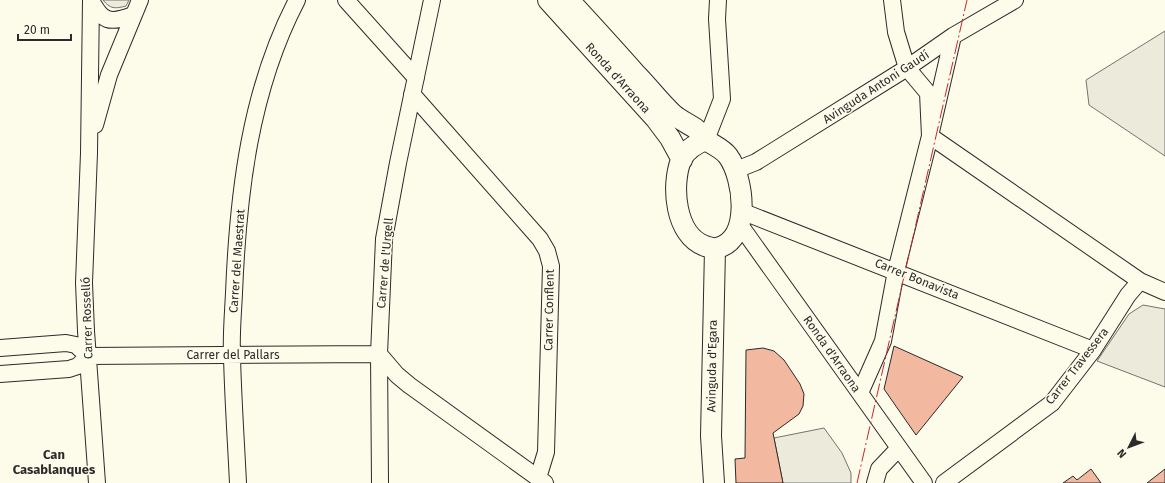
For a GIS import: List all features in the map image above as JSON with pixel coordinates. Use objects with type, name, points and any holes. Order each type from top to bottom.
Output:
[{"type":"street","name":"Carrer Rosselló","points":[[91,0],[98,14],[104,19],[115,20],[133,15]]},
{"type":"street","name":"Carrer Rosselló","points":[[91,0],[90,154],[84,283],[97,483]]},
{"type":"street","name":"Carrer Rosselló","points":[[90,154],[97,118],[109,75],[140,0]]},
{"type":"street","name":"Carrer del Maestrat","points":[[238,483],[232,355],[236,235],[251,133],[261,89],[272,55],[297,0]]},
{"type":"street","points":[[346,0],[416,78]]},
{"type":"street","name":"Carrer de l'Urgell","points":[[380,483],[379,354],[384,239],[432,0]]},
{"type":"street","name":"Ronda d'Arraona","points":[[548,0],[655,118],[670,138],[682,160]]},
{"type":"street","name":"Ronda d'Arraona","points":[[569,0],[675,116],[698,130],[706,140]]},
{"type":"street","points":[[706,140],[727,155],[736,170],[740,187],[740,218],[734,237],[724,246],[714,249],[703,245],[691,237],[684,226],[678,210],[676,192],[677,174],[682,160],[696,144],[706,140],[722,99],[716,19],[718,0]]},
{"type":"street","points":[[892,0],[896,32],[907,68],[928,93],[930,136]]},
{"type":"street","name":"Avinguda Antoni Gaudí","points":[[736,170],[756,162],[907,68],[953,36],[1015,0]]},
{"type":"street","points":[[860,394],[883,341],[896,271],[930,136],[953,36]]},
{"type":"street","name":"Carrer Conflent","points":[[412,94],[540,239],[548,251],[551,266],[546,452],[542,481]]},
{"type":"street","points":[[930,136],[1140,280],[1165,292]]},
{"type":"street","name":"Ronda d'Arraona","points":[[740,218],[860,394],[924,483]]},
{"type":"street","name":"Carrer Bonavista","points":[[740,218],[896,271],[1093,350]]},
{"type":"street","name":"Avinguda d'Egara","points":[[714,249],[711,436],[714,483]]},
{"type":"street","name":"Carrer Travessera","points":[[944,483],[1052,403],[1093,350],[1128,295],[1140,280]]},
{"type":"street","points":[[0,348],[66,343],[76,345],[88,356],[78,366],[69,369],[0,374]]},
{"type":"street","name":"Carrer del Pallars","points":[[88,356],[379,354]]},
{"type":"street","points":[[379,354],[397,375],[542,481]]},
{"type":"street","points":[[875,483],[879,469],[899,448]]},
{"type":"shaded area","points":[[103,0],[129,0],[126,6],[116,8],[110,7]]},
{"type":"shaded area","points":[[1165,31],[1165,156],[1089,105],[1086,80]]},
{"type":"shaded area","points":[[1143,305],[1165,309],[1165,387],[1097,361],[1129,314]]},
{"type":"shaded area","points":[[824,428],[842,453],[851,473],[851,483],[783,483],[774,438]]},
{"type":"building","points":[[894,346],[963,377],[916,435],[884,389]]},
{"type":"building","points":[[763,348],[774,351],[784,360],[800,384],[804,394],[803,406],[799,414],[773,433],[783,483],[736,483],[735,459],[745,458],[746,350]]},
{"type":"building","points":[[1091,469],[1101,483],[1063,483],[1073,476],[1077,480]]},
{"type":"building","points":[[1165,469],[1165,483],[1147,483]]},
{"type":"power","points":[[857,483],[967,0]]},
{"type":"district","name":"Can Casablanques","points":[[54,462]]}]
